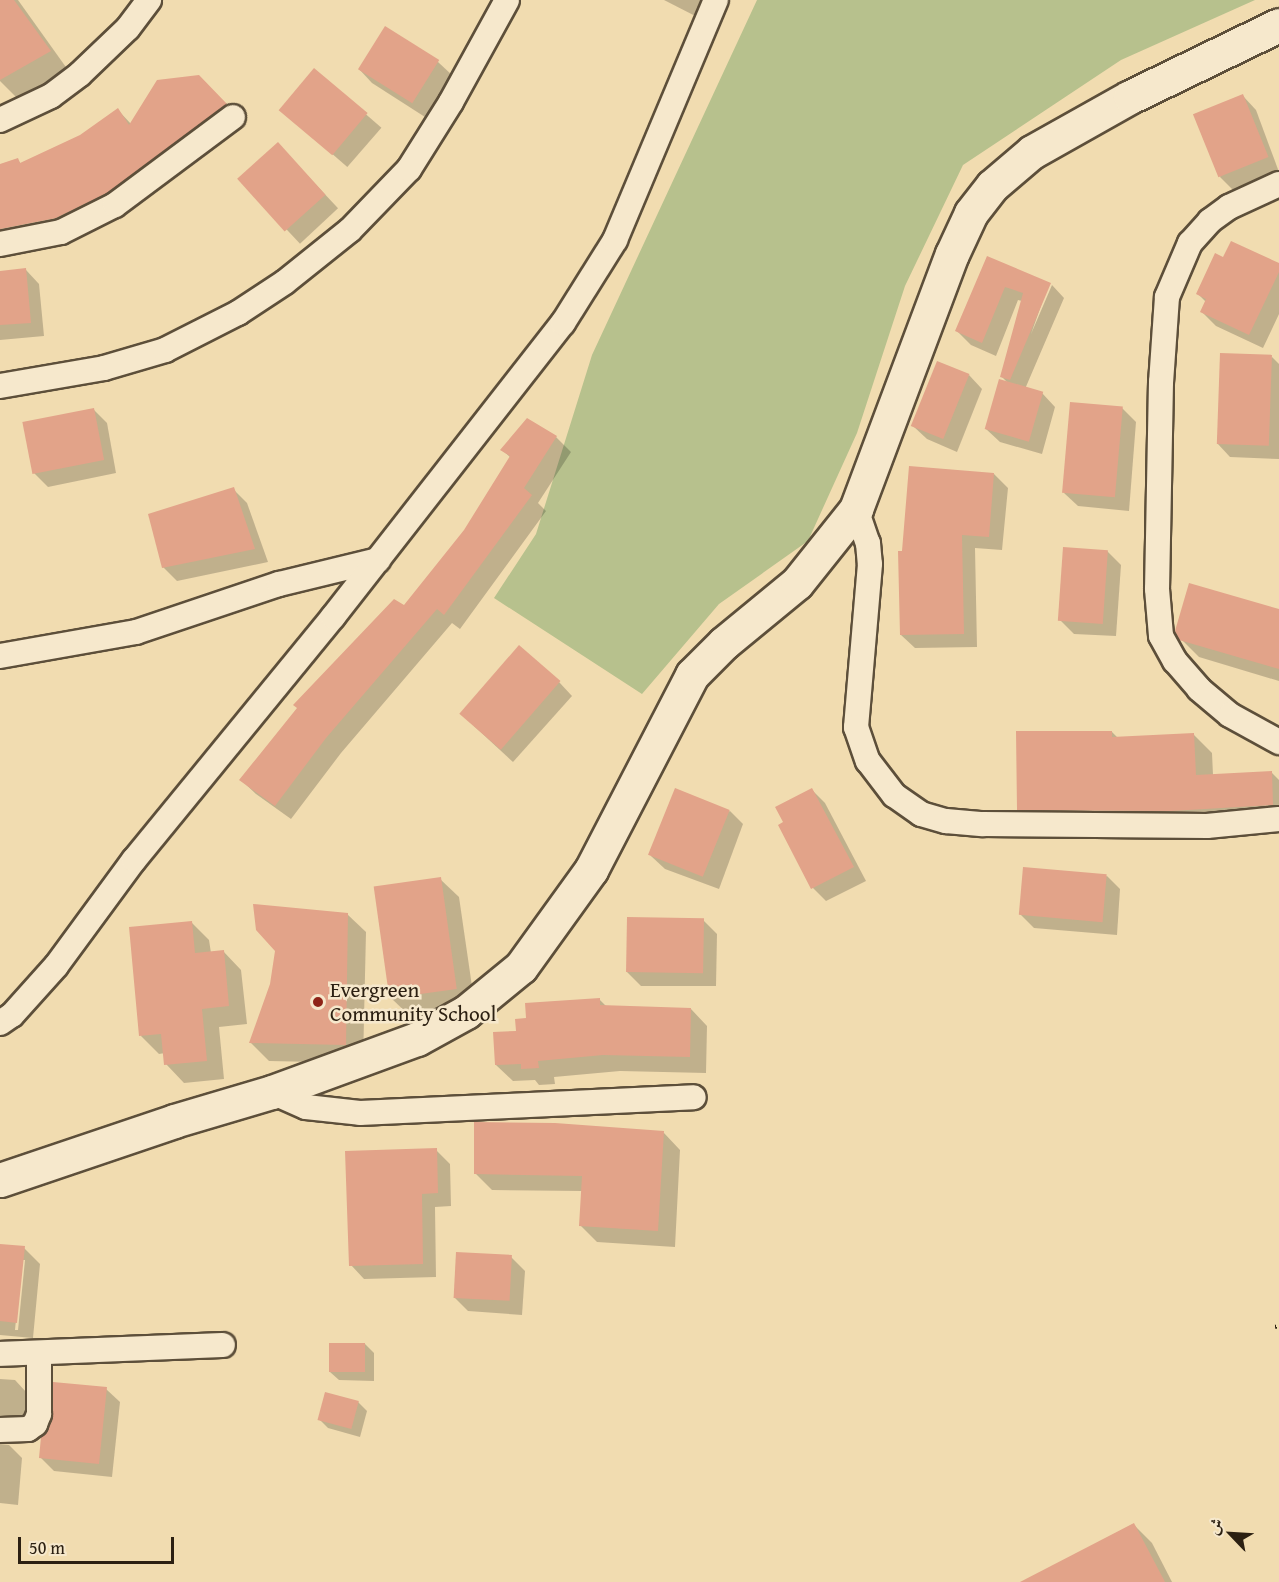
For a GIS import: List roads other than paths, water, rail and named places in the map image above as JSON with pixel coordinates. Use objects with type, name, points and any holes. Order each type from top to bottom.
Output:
[{"type":"street","points":[[0,120],[51,96],[80,74],[128,28],[149,0]]},
{"type":"street","points":[[0,386],[104,368],[165,350],[238,313],[285,282],[350,230],[409,169],[446,111],[507,0]]},
{"type":"street","points":[[0,1023],[12,1015],[56,966],[134,860],[378,560],[510,393],[598,270],[615,240],[716,0]]},
{"type":"street","points":[[0,1180],[174,1121],[272,1092],[417,1039],[466,1012],[521,967],[591,870],[692,675],[724,643],[797,584],[856,509],[952,254],[970,213],[992,186],[1032,152],[1130,97],[1279,26]]},
{"type":"street","points":[[0,244],[61,232],[115,205],[192,151],[233,117]]},
{"type":"street","points":[[1279,184],[1229,207],[1210,221],[1190,243],[1167,297],[1161,382],[1157,589],[1161,636],[1175,661],[1199,689],[1230,715],[1279,742]]},
{"type":"street","points":[[856,509],[867,537],[870,564],[856,727],[868,761],[894,795],[921,814],[946,821],[983,824],[1207,826],[1279,819]]},
{"type":"street","points":[[0,656],[136,632],[279,584],[378,560]]},
{"type":"street","points":[[272,1092],[306,1107],[360,1113],[694,1097]]},
{"type":"street","points":[[0,1354],[223,1345]]},
{"type":"street","points":[[0,1430],[28,1429],[35,1424],[39,1414],[39,1353]]},
{"type":"place","name":"Evergreen Community School","points":[[318,1002]]}]
